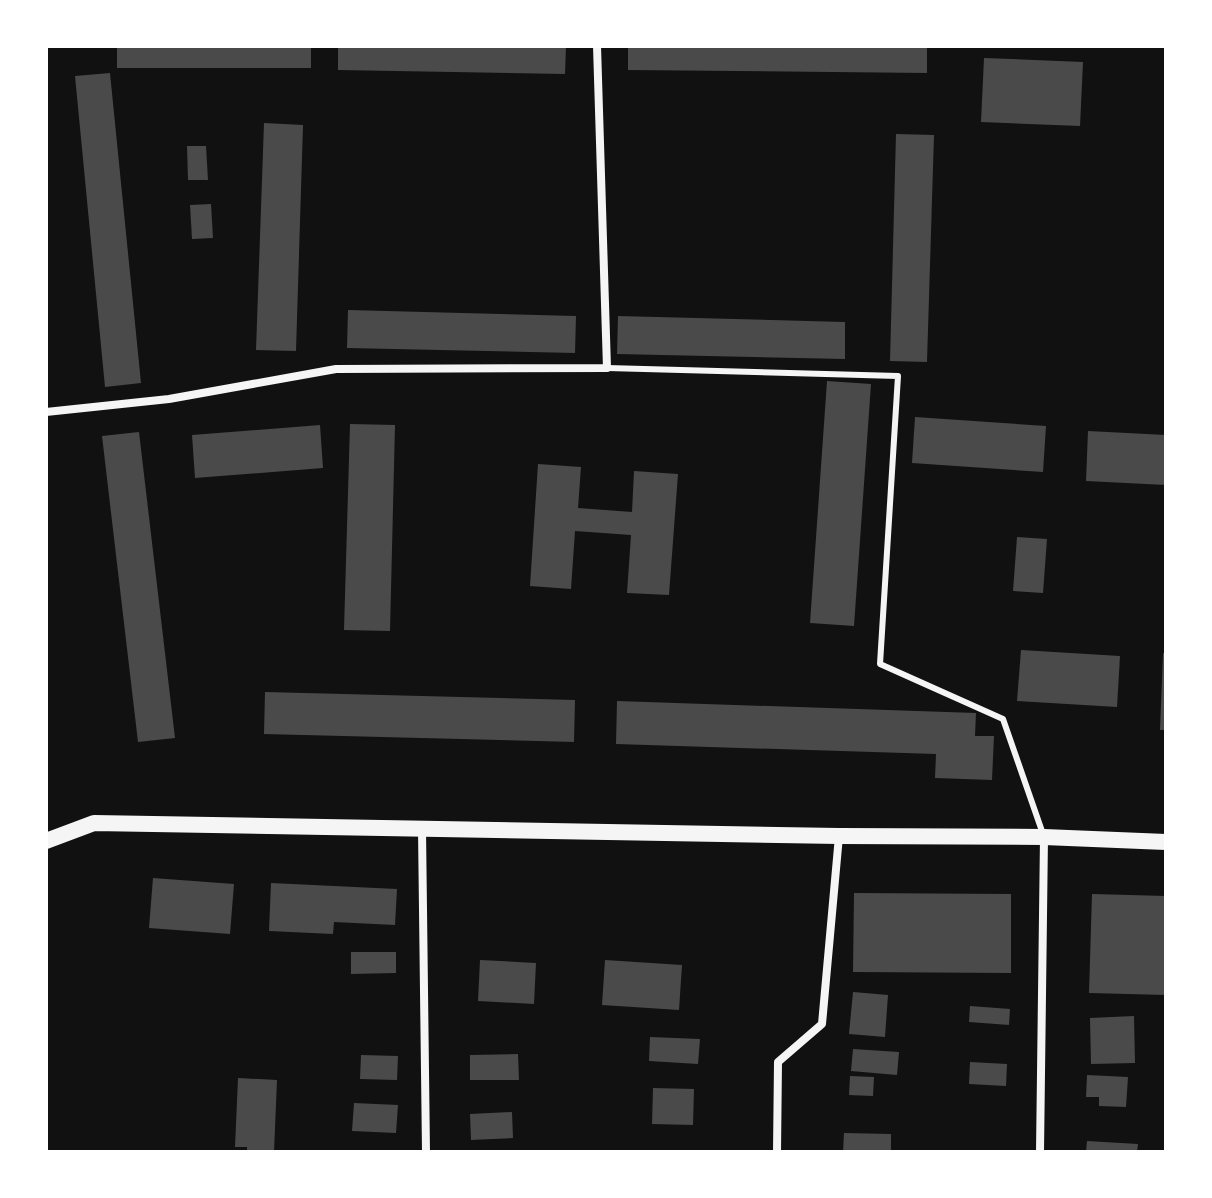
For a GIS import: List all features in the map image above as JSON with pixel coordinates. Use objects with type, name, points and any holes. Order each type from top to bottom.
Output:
[{"type":"main road","points":[[46,841],[94,823],[1044,837],[1166,842]]},
{"type":"street","points":[[46,412],[169,399],[336,369],[607,368],[597,46]]},
{"type":"street","points":[[422,829],[426,1152]]},
{"type":"street","points":[[777,1152],[778,1062],[822,1024],[839,836]]},
{"type":"street","points":[[1040,1152],[1044,837]]},
{"type":"lane","points":[[607,368],[898,376],[880,664],[1003,719],[1044,837]]},
{"type":"building","points":[[117,46],[311,46],[311,68],[117,68]]},
{"type":"building","points":[[338,46],[566,46],[565,74],[338,70]]},
{"type":"building","points":[[628,46],[927,46],[927,73],[628,70]]},
{"type":"building","points":[[984,58],[1083,62],[1080,126],[981,122]]},
{"type":"building","points":[[110,73],[141,383],[105,387],[75,76]]},
{"type":"building","points":[[264,123],[303,125],[296,351],[256,350]]},
{"type":"building","points":[[896,134],[934,135],[927,362],[890,361]]},
{"type":"building","points":[[187,146],[206,146],[208,180],[188,180]]},
{"type":"building","points":[[211,204],[213,238],[192,239],[190,205]]},
{"type":"building","points":[[348,310],[576,316],[575,353],[347,348]]},
{"type":"building","points":[[618,316],[845,322],[845,359],[617,354]]},
{"type":"building","points":[[827,381],[871,384],[854,626],[810,623]]},
{"type":"building","points":[[915,417],[1046,426],[1043,472],[912,463]]},
{"type":"building","points":[[350,424],[395,425],[390,631],[344,630]]},
{"type":"building","points":[[320,425],[323,468],[195,478],[192,435]]},
{"type":"building","points":[[1088,431],[1166,435],[1166,485],[1086,481]]},
{"type":"building","points":[[139,432],[175,738],[138,742],[102,436]]},
{"type":"building","points":[[538,464],[581,467],[578,508],[632,512],[634,471],[678,474],[669,595],[627,593],[631,535],[575,531],[571,589],[530,586]]},
{"type":"building","points":[[1017,537],[1047,539],[1043,593],[1013,591]]},
{"type":"building","points":[[1021,650],[1120,656],[1117,707],[1017,701]]},
{"type":"building","points":[[1163,653],[1166,653],[1166,730],[1160,730]]},
{"type":"building","points":[[265,692],[575,700],[574,742],[264,734]]},
{"type":"building","points":[[617,701],[976,713],[975,736],[994,736],[992,780],[935,778],[936,754],[616,744]]},
{"type":"building","points":[[153,878],[234,884],[230,934],[149,928]]},
{"type":"building","points":[[271,883],[397,889],[395,925],[334,922],[333,934],[269,931]]},
{"type":"building","points":[[854,893],[1011,894],[1011,973],[853,972]]},
{"type":"building","points":[[1092,894],[1166,896],[1166,995],[1089,993]]},
{"type":"building","points":[[351,952],[396,952],[396,973],[351,974]]},
{"type":"building","points":[[480,960],[536,963],[534,1004],[478,1001]]},
{"type":"building","points":[[605,960],[682,965],[679,1010],[602,1005]]},
{"type":"building","points":[[853,992],[888,995],[885,1037],[849,1034]]},
{"type":"building","points":[[970,1006],[1010,1009],[1009,1025],[969,1022]]},
{"type":"building","points":[[1134,1016],[1135,1063],[1091,1064],[1090,1018]]},
{"type":"building","points":[[650,1037],[700,1039],[698,1064],[649,1061]]},
{"type":"building","points":[[853,1049],[899,1052],[897,1075],[851,1071]]},
{"type":"building","points":[[518,1054],[519,1080],[470,1080],[470,1055]]},
{"type":"building","points":[[361,1055],[398,1056],[397,1080],[360,1079]]},
{"type":"building","points":[[970,1062],[1007,1064],[1006,1086],[969,1084]]},
{"type":"building","points":[[1087,1075],[1128,1077],[1126,1107],[1099,1106],[1099,1097],[1086,1097]]},
{"type":"building","points":[[850,1076],[874,1077],[873,1096],[849,1095]]},
{"type":"building","points":[[238,1078],[277,1080],[274,1152],[247,1152],[247,1147],[235,1147]]},
{"type":"building","points":[[653,1088],[694,1089],[693,1125],[652,1124]]},
{"type":"building","points":[[354,1103],[398,1105],[396,1133],[352,1131]]},
{"type":"building","points":[[512,1112],[513,1138],[471,1140],[470,1114]]},
{"type":"building","points":[[844,1133],[891,1134],[891,1152],[843,1152]]},
{"type":"building","points":[[1087,1141],[1138,1144],[1137,1152],[1086,1152]]}]
